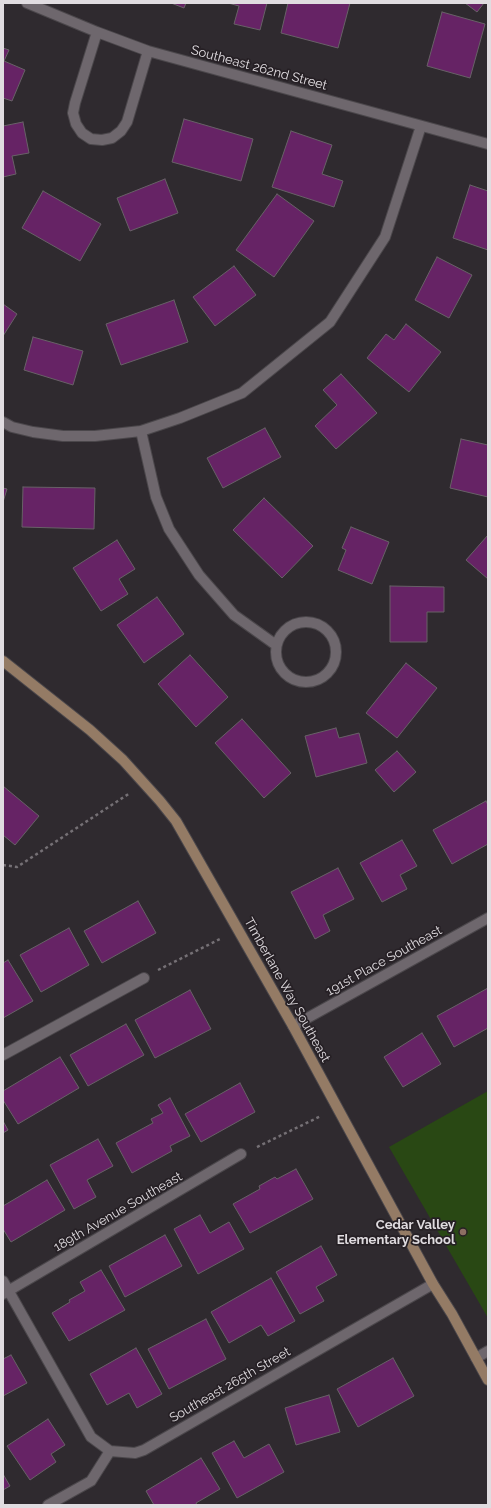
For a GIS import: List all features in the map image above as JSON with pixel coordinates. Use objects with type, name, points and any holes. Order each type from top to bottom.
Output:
[{"type":"street","name":"Southeast 262nd Street","points":[[27,3],[148,51],[488,144]]},
{"type":"street","points":[[97,32],[73,113],[76,124],[82,132],[91,138],[102,140],[112,138],[121,131],[127,122],[148,51]]},
{"type":"street","points":[[3,422],[12,427],[33,432],[63,436],[95,436],[141,430],[180,418],[242,393],[330,322],[385,237],[421,126]]},
{"type":"street","points":[[141,430],[156,497],[169,529],[199,575],[234,615],[276,645]]},
{"type":"street","points":[[306,622],[317,624],[326,629],[332,637],[336,646],[336,656],[333,666],[327,674],[319,680],[310,683],[300,682],[290,679],[277,664],[275,655],[276,645],[280,635],[287,628],[296,623],[306,622]]},
{"type":"street","name":"Timberlane Way Southeast","points":[[3,661],[90,730],[123,760],[176,821],[293,1026],[433,1284],[452,1314],[488,1380]]},
{"type":"street","name":"191st Place Southeast","points":[[293,1026],[488,918]]},
{"type":"street","points":[[3,1055],[144,978]]},
{"type":"street","name":"189th Avenue Southeast","points":[[6,1293],[241,1154]]},
{"type":"street","points":[[3,1281],[6,1293],[91,1436],[110,1451],[92,1481],[48,1505]]},
{"type":"street","name":"Southeast 265th Street","points":[[110,1451],[135,1453],[144,1450],[433,1284]]},
{"type":"street","points":[[476,1358],[488,1351]]},
{"type":"path","points":[[3,865],[17,867],[144,784]]},
{"type":"path","points":[[144,978],[238,930]]},
{"type":"path","points":[[241,1154],[338,1108]]},
{"type":"green space","name":"Cedar Valley Elementary School","points":[[488,1091],[488,1318],[389,1147]]},
{"type":"building","points":[[171,3],[186,3],[184,8]]},
{"type":"building","points":[[228,3],[267,3],[260,30],[234,24],[239,6]]},
{"type":"building","points":[[288,3],[350,3],[338,48],[281,33]]},
{"type":"building","points":[[465,3],[484,3],[477,12]]},
{"type":"building","points":[[442,12],[485,24],[470,78],[427,66]]},
{"type":"building","points":[[3,48],[9,50],[4,61],[25,70],[12,101],[3,98]]},
{"type":"building","points":[[184,119],[253,139],[241,181],[172,162]]},
{"type":"building","points":[[23,122],[29,153],[12,156],[16,174],[3,177],[3,126]]},
{"type":"building","points":[[291,131],[332,145],[322,174],[343,181],[334,207],[272,187]]},
{"type":"building","points":[[165,179],[178,213],[130,231],[117,198]]},
{"type":"building","points":[[470,185],[488,191],[488,250],[453,238]]},
{"type":"building","points":[[43,191],[101,224],[80,261],[22,228]]},
{"type":"building","points":[[277,194],[314,221],[274,277],[236,250]]},
{"type":"building","points":[[437,257],[472,275],[449,318],[415,300]]},
{"type":"building","points":[[234,266],[256,295],[215,326],[193,297]]},
{"type":"building","points":[[174,300],[188,342],[121,365],[106,324]]},
{"type":"building","points":[[3,304],[17,314],[3,336]]},
{"type":"building","points":[[406,324],[441,352],[409,392],[367,358],[386,334],[394,340]]},
{"type":"building","points":[[33,337],[83,351],[73,385],[24,370]]},
{"type":"building","points":[[341,374],[377,413],[336,449],[315,426],[337,405],[323,390]]},
{"type":"building","points":[[265,428],[281,457],[223,488],[207,458]]},
{"type":"building","points":[[461,439],[488,445],[488,497],[450,488]]},
{"type":"building","points":[[23,487],[95,488],[94,529],[22,527]]},
{"type":"building","points":[[3,488],[7,489],[3,502]]},
{"type":"building","points":[[264,498],[313,546],[282,578],[233,530]]},
{"type":"building","points":[[351,527],[389,542],[372,584],[338,570],[346,550],[342,548]]},
{"type":"building","points":[[488,535],[488,579],[466,560]]},
{"type":"building","points":[[117,540],[135,569],[119,579],[128,594],[101,611],[73,568]]},
{"type":"building","points":[[390,586],[444,587],[444,612],[427,612],[427,642],[390,642]]},
{"type":"building","points":[[157,597],[184,634],[144,663],[117,625]]},
{"type":"building","points":[[190,655],[228,697],[196,727],[158,684]]},
{"type":"building","points":[[406,663],[437,688],[397,738],[366,713]]},
{"type":"building","points":[[242,719],[291,773],[264,798],[215,743]]},
{"type":"building","points":[[336,728],[339,738],[359,733],[367,763],[316,777],[305,736]]},
{"type":"building","points":[[397,751],[416,772],[394,792],[375,770]]},
{"type":"building","points":[[3,786],[39,816],[15,845],[3,835]]},
{"type":"building","points":[[486,801],[488,805],[488,844],[452,864],[433,830]]},
{"type":"building","points":[[402,840],[417,866],[400,875],[407,889],[382,902],[360,863]]},
{"type":"building","points":[[338,868],[354,899],[323,915],[330,931],[315,939],[291,892]]},
{"type":"building","points":[[138,901],[156,933],[102,963],[84,931]]},
{"type":"building","points":[[69,928],[89,965],[41,992],[20,955]]},
{"type":"building","points":[[8,960],[33,1001],[3,1018],[3,963]]},
{"type":"building","points":[[488,988],[488,1028],[454,1047],[437,1016]]},
{"type":"building","points":[[190,990],[211,1029],[155,1058],[135,1020]]},
{"type":"building","points":[[126,1024],[144,1055],[88,1086],[70,1055]]},
{"type":"building","points":[[422,1033],[441,1064],[403,1087],[384,1057]]},
{"type":"building","points":[[60,1057],[79,1088],[18,1124],[3,1100],[3,1091]]},
{"type":"building","points":[[240,1083],[255,1112],[201,1142],[185,1114]]},
{"type":"building","points":[[170,1098],[190,1136],[170,1146],[172,1151],[132,1173],[116,1143],[153,1123],[151,1119],[163,1113],[158,1105]]},
{"type":"building","points":[[3,1121],[8,1130],[3,1133]]},
{"type":"building","points":[[98,1139],[113,1166],[87,1180],[96,1197],[74,1209],[50,1165]]},
{"type":"building","points":[[296,1169],[313,1199],[250,1233],[233,1204],[260,1189],[259,1186],[275,1177],[277,1179]]},
{"type":"building","points":[[47,1180],[65,1210],[11,1242],[3,1229],[3,1206]]},
{"type":"building","points":[[200,1215],[210,1233],[229,1222],[244,1249],[198,1274],[174,1229]]},
{"type":"building","points":[[165,1235],[182,1266],[125,1297],[109,1266]]},
{"type":"building","points":[[321,1246],[337,1275],[316,1287],[324,1301],[300,1314],[276,1272]]},
{"type":"building","points":[[101,1270],[125,1310],[69,1341],[52,1313],[70,1302],[69,1300],[85,1291],[80,1282]]},
{"type":"building","points":[[271,1278],[295,1321],[268,1336],[261,1325],[229,1343],[211,1312]]},
{"type":"building","points":[[206,1319],[226,1359],[169,1389],[148,1349]]},
{"type":"building","points":[[136,1348],[162,1394],[137,1408],[129,1393],[107,1405],[90,1374]]},
{"type":"building","points":[[11,1355],[27,1383],[3,1396],[3,1359]]},
{"type":"building","points":[[393,1358],[414,1396],[358,1427],[337,1389]]},
{"type":"building","points":[[329,1395],[340,1432],[296,1445],[285,1408]]},
{"type":"building","points":[[48,1419],[65,1445],[51,1454],[56,1462],[30,1480],[7,1446]]},
{"type":"building","points":[[234,1441],[244,1458],[269,1444],[284,1472],[237,1498],[212,1453]]},
{"type":"building","points":[[201,1458],[220,1489],[196,1503],[197,1505],[154,1505],[146,1491]]},
{"type":"building","points":[[3,1474],[10,1486],[3,1490]]},
{"type":"place","name":"Cedar Valley Elementary School","points":[[463,1232]]}]
